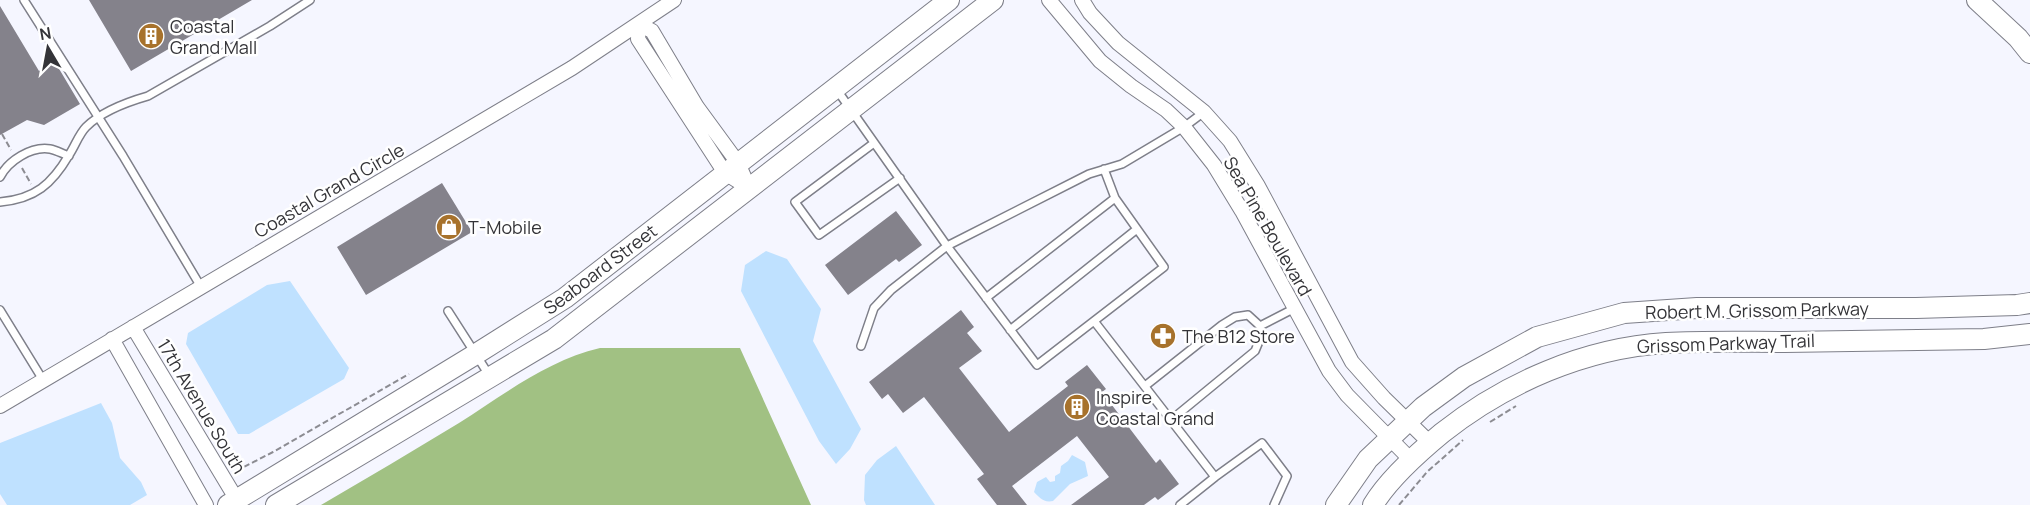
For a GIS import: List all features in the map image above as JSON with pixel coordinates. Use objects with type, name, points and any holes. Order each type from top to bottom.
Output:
[{"type":"street","name":"Coastal Grand Circle","points":[[0,406],[572,68],[674,0]]},
{"type":"street","name":"Seaboard Street","points":[[235,503],[565,298],[949,0]]},
{"type":"street","name":"Seaboard Street","points":[[276,505],[561,333],[993,0]]},
{"type":"street","name":"Sea Pine Boulevard","points":[[1049,0],[1100,61],[1166,110],[1184,127],[1214,165],[1242,211],[1329,371],[1347,395],[1412,461]]},
{"type":"street","name":"Sea Pine Boulevard","points":[[1082,0],[1090,13],[1118,43],[1204,112],[1230,141],[1258,186],[1352,362],[1384,398],[1430,443]]},
{"type":"street","points":[[1977,0],[2018,38],[2030,53]]},
{"type":"street","points":[[639,24],[652,31],[732,168],[749,188]]},
{"type":"street","points":[[1295,308],[1317,293]]},
{"type":"street","name":"Robert M. Grissom Parkway","points":[[1336,505],[1368,459],[1423,407],[1464,377],[1537,337],[1624,313],[1696,308],[1916,308],[2030,303]]},
{"type":"street","name":"17th Avenue South","points":[[133,327],[225,479],[235,503]]},
{"type":"street","name":"Robert M. Grissom Parkway","points":[[1373,505],[1380,494],[1430,443],[1464,416],[1518,384],[1563,365],[1611,351],[1665,343],[1973,339],[2030,334]]},
{"type":"street","points":[[112,339],[206,505]]},
{"type":"lane","points":[[24,0],[99,117],[201,286]]},
{"type":"lane","points":[[0,202],[17,201],[50,183],[85,128],[99,117],[158,90],[270,26],[310,0]]},
{"type":"lane","points":[[836,88],[947,246],[1037,365],[1164,267],[1115,198],[1104,169]]},
{"type":"lane","points":[[861,346],[874,308],[891,290],[947,246],[1089,174],[1122,164],[1184,127],[1204,112]]},
{"type":"lane","points":[[874,143],[795,202],[819,235],[900,177]]},
{"type":"lane","points":[[0,177],[5,166],[35,150],[48,149],[69,156]]},
{"type":"lane","points":[[986,298],[1115,198]]},
{"type":"lane","points":[[1010,330],[1137,230]]},
{"type":"lane","points":[[1260,326],[1295,308]]},
{"type":"lane","points":[[0,310],[44,380]]},
{"type":"lane","points":[[448,311],[490,377]]},
{"type":"lane","points":[[1145,386],[1235,317],[1248,315],[1260,326],[1260,339],[1255,351],[1171,420]]},
{"type":"lane","points":[[1094,321],[1215,477]]},
{"type":"lane","points":[[1180,505],[1262,443],[1287,476],[1274,505]]},
{"type":"lane","points":[[1189,498],[1194,505]]},
{"type":"path","points":[[225,479],[242,467],[273,452],[408,374]]},
{"type":"path","points":[[1482,426],[1522,403]]},
{"type":"path","points":[[1399,505],[1427,472],[1465,439]]},
{"type":"green space","points":[[600,348],[740,348],[811,505],[321,505],[459,423],[526,380],[562,361]]},
{"type":"water","points":[[766,251],[787,259],[821,309],[813,341],[861,429],[850,449],[836,464],[819,441],[741,291],[745,265]]},
{"type":"water","points":[[290,281],[349,368],[344,379],[249,434],[238,434],[186,344],[188,333],[267,285]]},
{"type":"water","points":[[101,403],[112,423],[120,458],[141,482],[147,495],[130,505],[7,505],[0,494],[0,443]]},
{"type":"water","points":[[896,446],[935,505],[866,505],[864,500],[865,475],[877,460]]},
{"type":"water","points":[[1072,455],[1085,462],[1088,476],[1070,484],[1053,501],[1042,499],[1034,492],[1037,482],[1046,477],[1050,482],[1055,481],[1055,476],[1060,473],[1061,466]]},
{"type":"building","name":"Coastal Grand Mall","points":[[89,0],[252,0],[131,71]]},
{"type":"building","points":[[0,6],[39,71],[55,62],[80,104],[44,125],[27,120],[0,135]]},
{"type":"building","points":[[442,183],[472,232],[366,295],[337,247]]},
{"type":"building","points":[[896,211],[922,245],[899,262],[896,259],[848,295],[825,265]]},
{"type":"building","name":"Inspire Coastal Grand","points":[[961,310],[974,327],[967,333],[982,351],[959,368],[1009,432],[1068,386],[1065,382],[1087,365],[1106,389],[1102,392],[1156,463],[1160,459],[1179,484],[1158,500],[1155,497],[1144,505],[1071,505],[1109,477],[1077,436],[1012,486],[1027,505],[997,505],[977,479],[984,474],[924,397],[903,413],[888,394],[882,399],[869,382]]},
{"type":"place","name":"Coastal Grand Mall","points":[[151,36]]},
{"type":"place","name":"T-Mobile","points":[[449,227]]},
{"type":"place","name":"The B12 Store","points":[[1163,336]]},
{"type":"place","name":"Inspire Coastal Grand","points":[[1077,407]]}]
